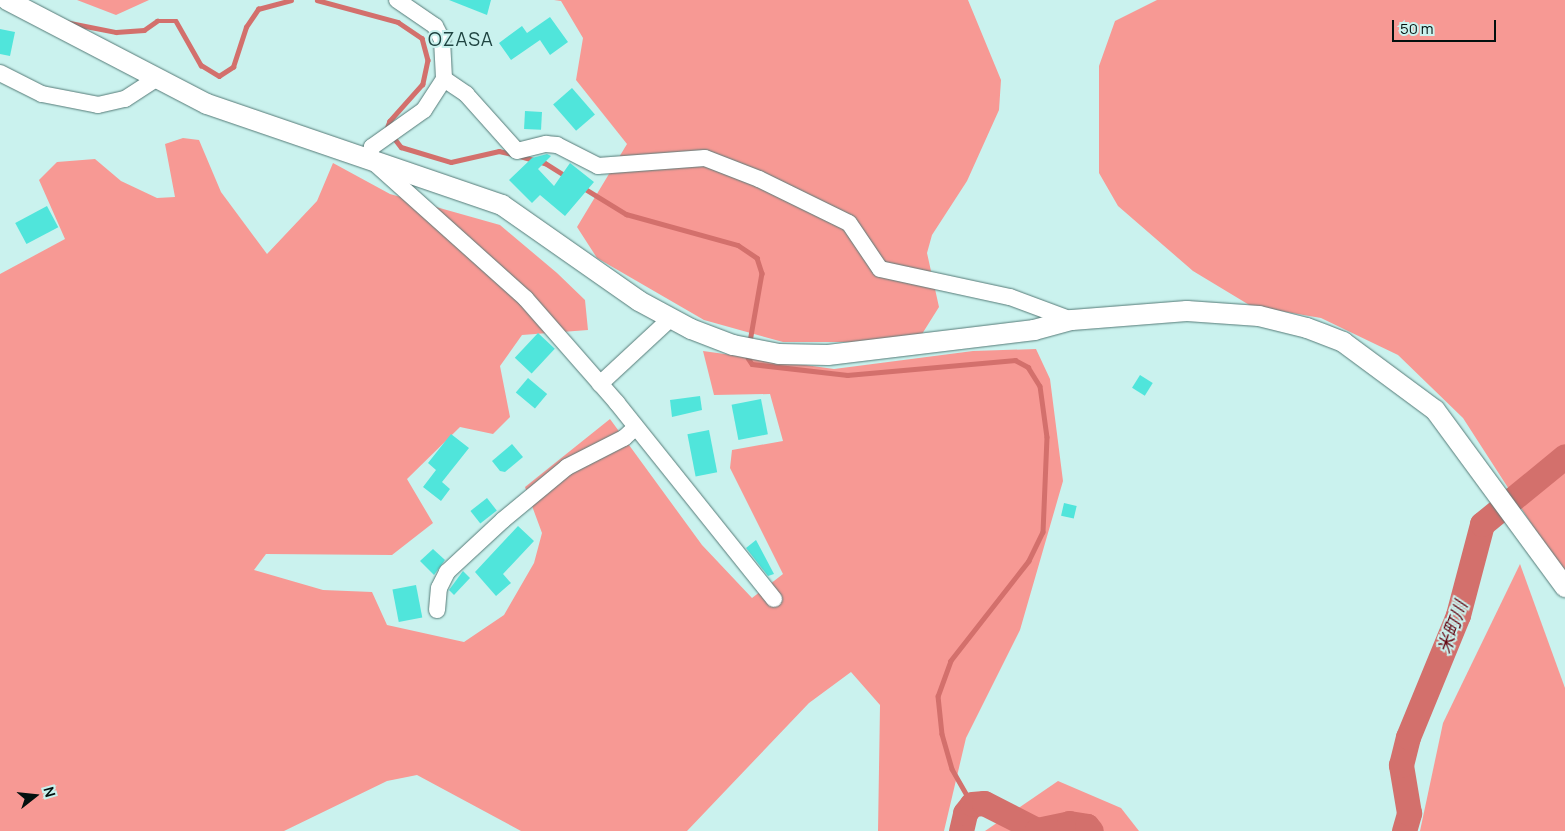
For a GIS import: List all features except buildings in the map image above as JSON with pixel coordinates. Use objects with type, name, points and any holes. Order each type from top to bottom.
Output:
[{"type":"street","points":[[370,153],[424,110],[444,80],[442,40],[435,26],[397,0]]},
{"type":"street","points":[[9,1],[207,104],[370,153],[502,205],[639,301],[671,318],[733,345],[779,354],[828,356],[1025,331],[1072,320],[1187,311],[1259,316],[1307,328],[1343,342],[1402,383],[1435,410],[1565,587]]},
{"type":"street","points":[[0,73],[42,94],[98,105],[125,99],[157,78]]},
{"type":"street","points":[[444,80],[466,94],[517,151],[546,144],[557,145],[598,166],[705,158],[759,179],[850,222],[880,269],[1010,298],[1072,320]]},
{"type":"street","points":[[370,153],[506,279],[600,384],[774,600]]},
{"type":"street","points":[[600,384],[671,318]]},
{"type":"street","points":[[438,610],[439,588],[447,572],[503,520],[567,467],[624,438],[636,428]]},
{"type":"shaded area","points":[[77,0],[149,0],[116,15]]},
{"type":"shaded area","points":[[554,0],[968,0],[1001,80],[999,110],[967,181],[932,235],[927,253],[939,307],[917,342],[783,342],[704,320],[597,258],[577,227],[627,144],[576,80],[583,38],[561,1]]},
{"type":"shaded area","points":[[1157,0],[1565,0],[1565,576],[1463,418],[1398,355],[1321,318],[1251,306],[1193,271],[1118,206],[1099,173],[1099,66],[1115,21]]},
{"type":"shaded area","points":[[183,138],[199,140],[221,192],[267,254],[317,201],[333,163],[390,194],[500,225],[557,273],[585,300],[588,330],[522,335],[500,366],[510,417],[493,434],[460,427],[407,479],[433,523],[392,555],[266,554],[254,570],[323,590],[372,592],[387,625],[464,642],[504,615],[534,563],[542,533],[525,487],[610,419],[702,545],[752,598],[783,574],[730,468],[732,450],[783,441],[770,394],[714,395],[703,351],[834,369],[973,351],[1036,349],[1050,379],[1063,481],[1020,630],[966,738],[944,831],[878,831],[880,705],[851,672],[809,703],[687,831],[521,831],[417,775],[387,781],[284,831],[0,831],[0,274],[65,239],[39,180],[57,162],[95,159],[121,181],[157,198],[175,197],[165,144]]},
{"type":"shaded area","points":[[1520,564],[1565,688],[1565,831],[1420,831],[1443,723]]},
{"type":"shaded area","points":[[1058,781],[1121,808],[1139,831],[985,831]]},
{"type":"waterway","points":[[65,22],[116,32],[144,30],[157,21],[176,21],[201,65],[219,76],[233,67],[246,27],[258,9],[291,0]]},
{"type":"waterway","points":[[317,0],[398,22],[422,38],[428,60],[423,84],[390,121],[387,129]]},
{"type":"waterway","points":[[392,135],[401,147],[451,162],[499,151],[512,154]]},
{"type":"waterway","points":[[520,156],[545,163],[567,177]]},
{"type":"waterway","points":[[582,187],[626,214],[738,245],[757,258],[762,273],[750,342]]},
{"type":"waterway","points":[[748,358],[752,364],[847,375],[1015,360],[1028,367],[1040,386],[1047,437],[1043,532],[1029,561],[951,661],[938,696],[942,734],[952,769],[972,804]]},
{"type":"waterway","name":"米町川","points":[[1404,831],[1409,813],[1401,765],[1408,737],[1458,615],[1482,524],[1565,456]]},
{"type":"waterway","name":"米町川","points":[[961,831],[965,813],[972,804],[984,803],[1037,830],[1069,823],[1087,826],[1091,831]]},
{"type":"district","name":"OZASA","points":[[461,40]]}]
